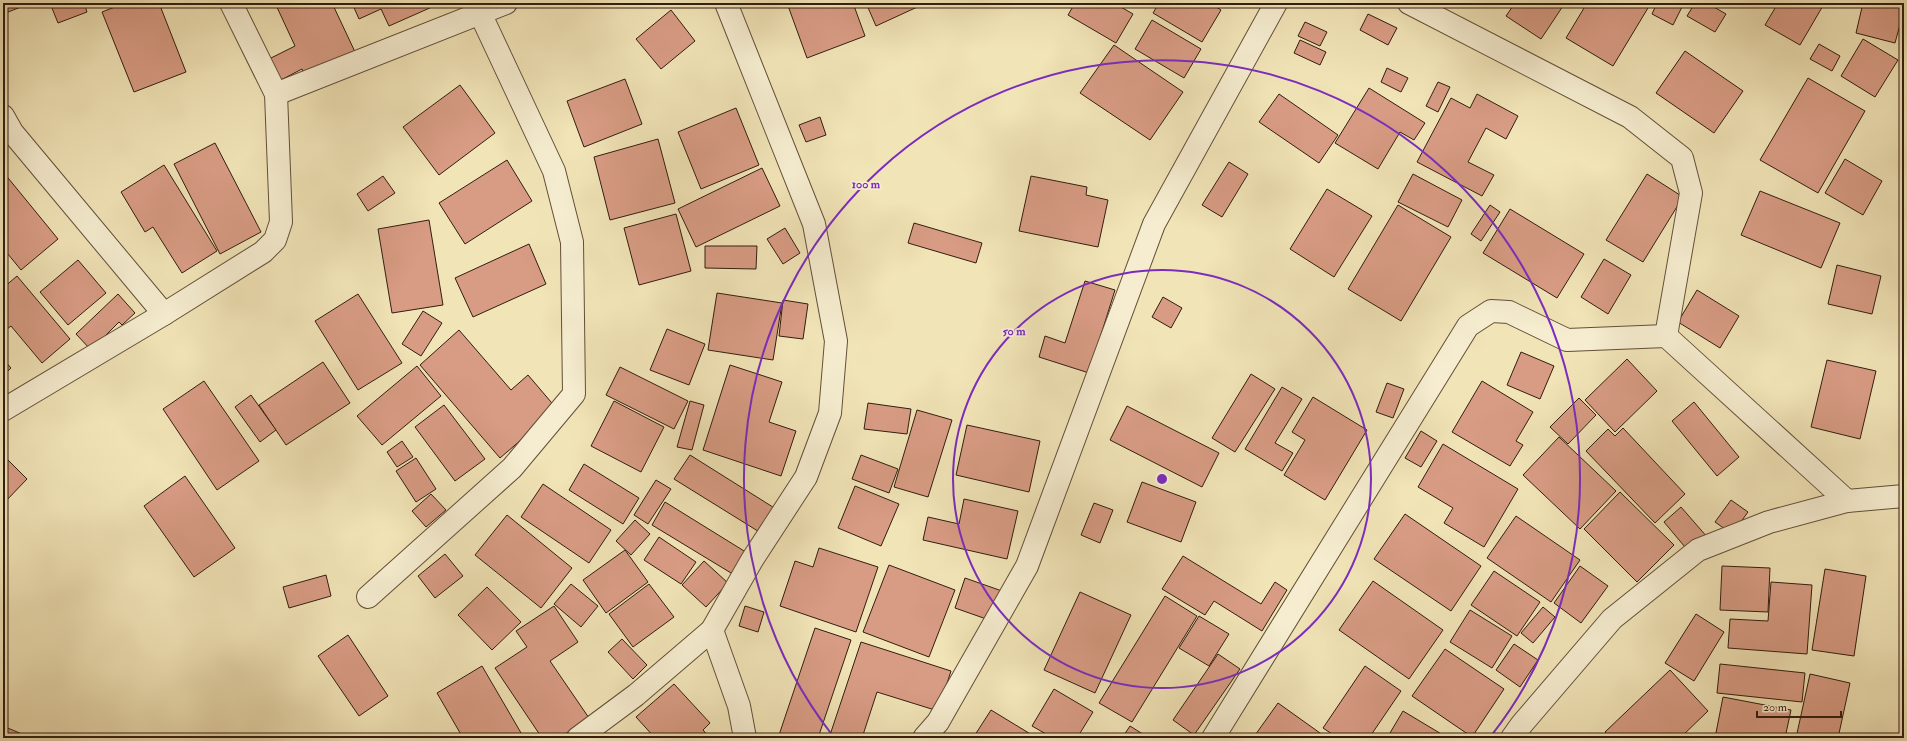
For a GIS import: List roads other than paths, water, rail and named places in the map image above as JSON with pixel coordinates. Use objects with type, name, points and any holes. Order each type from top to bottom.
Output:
[{"type":"street","points":[[3,410],[164,314],[264,252],[275,240],[281,222],[276,94],[231,3]]},
{"type":"street","points":[[276,94],[506,3]]},
{"type":"street","points":[[578,738],[636,696],[712,630],[752,560],[806,477],[830,412],[836,341],[814,224],[726,3]]},
{"type":"street","points":[[924,738],[938,722],[1027,566],[1154,224],[1276,3]]},
{"type":"street","points":[[1409,3],[1630,117],[1682,158],[1691,193],[1666,336]]},
{"type":"street","points":[[368,596],[512,468],[574,394],[572,242],[554,171],[480,13]]},
{"type":"street","points":[[6,129],[164,314]]},
{"type":"street","points":[[1213,738],[1468,326],[1491,311],[1509,312],[1567,340],[1666,336],[1847,501]]},
{"type":"street","points":[[1512,738],[1522,724],[1612,619],[1698,550],[1769,522],[1847,501],[1904,496]]},
{"type":"street","points":[[712,630],[739,706],[745,738]]}]
